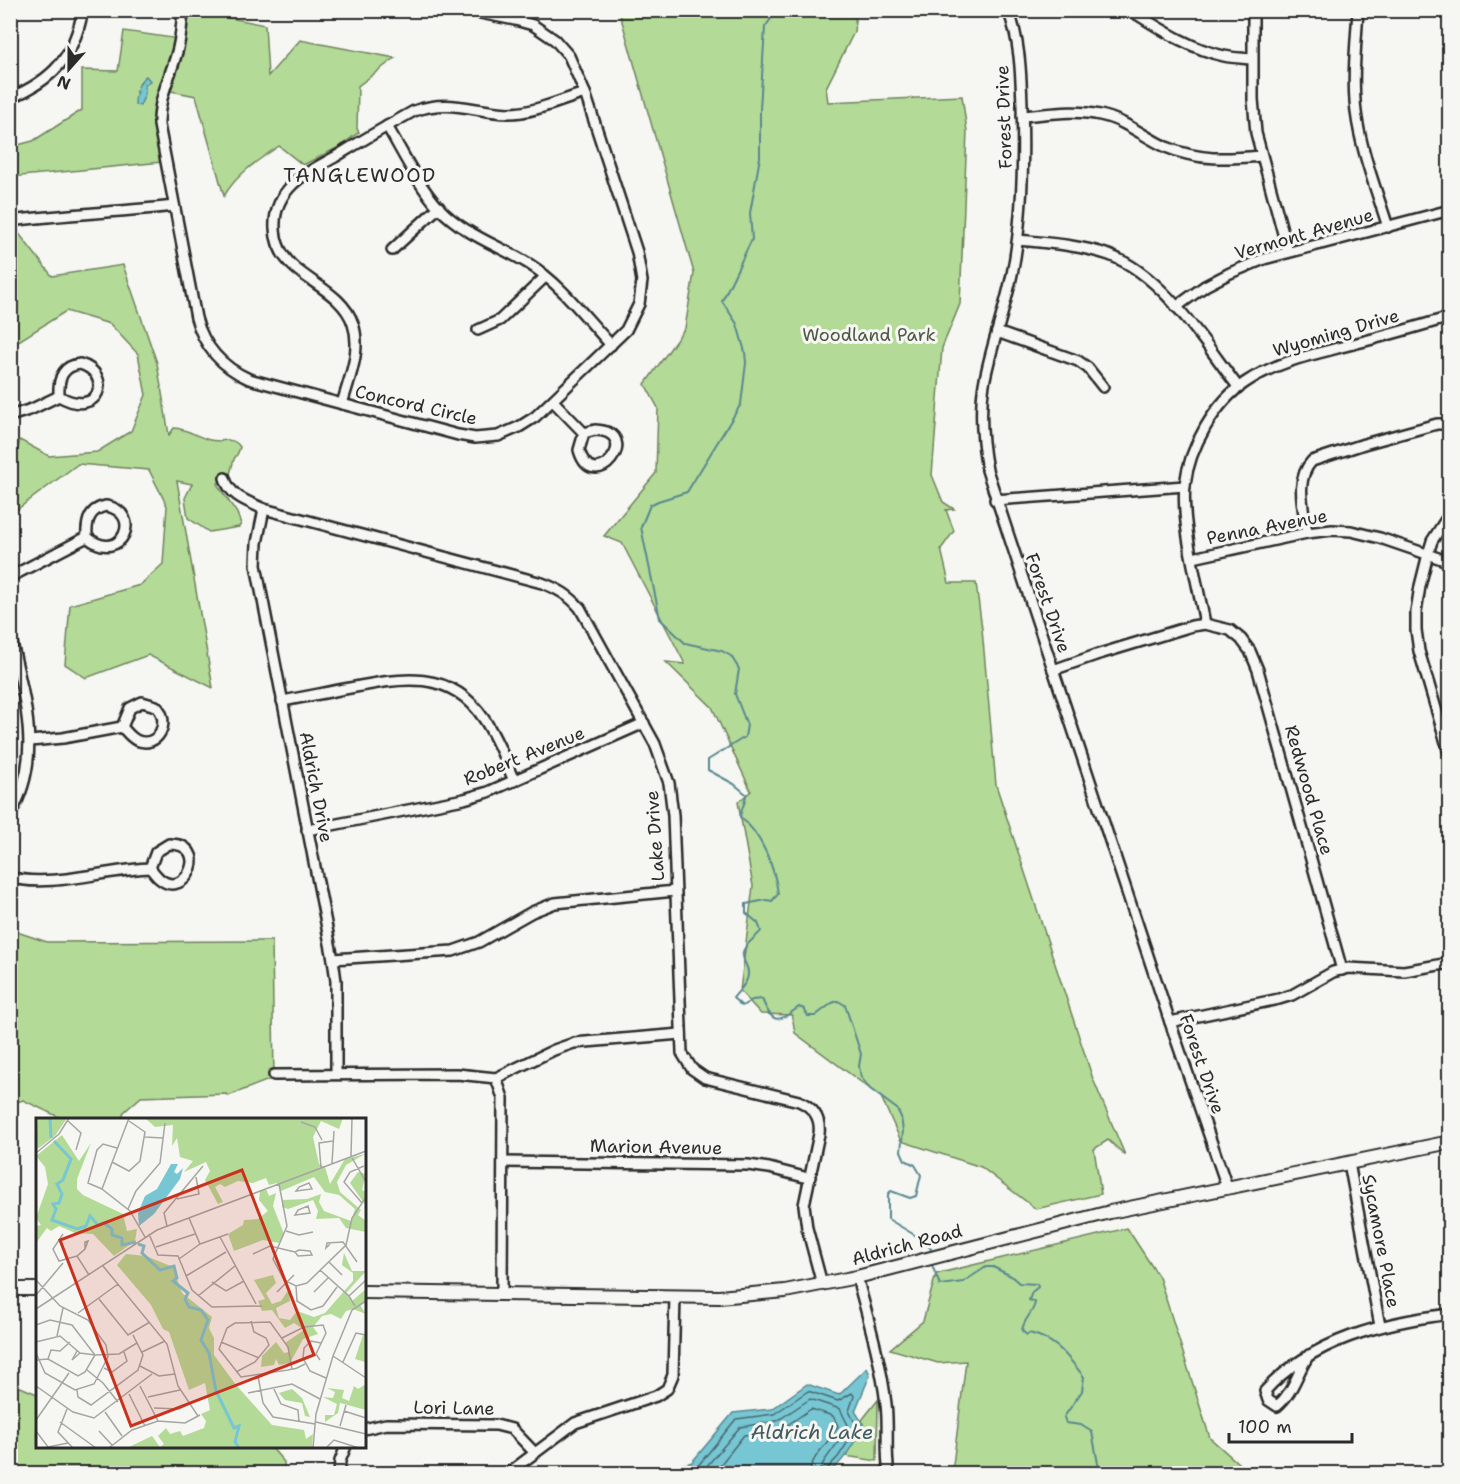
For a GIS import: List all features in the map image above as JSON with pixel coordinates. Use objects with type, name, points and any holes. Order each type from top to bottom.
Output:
[{"type":"main road","name":"Aldrich Road","points":[[366,1292],[752,1295],[857,1277],[1066,1222],[1449,1142]]},
{"type":"main road","points":[[10,1289],[36,1289]]},
{"type":"street","points":[[10,98],[41,83],[59,66],[77,33],[83,10]]},
{"type":"street","name":"Concord Circle","points":[[183,10],[178,48],[158,113],[196,318],[202,335],[212,351],[233,371],[249,379],[475,438],[498,436],[527,422],[553,401],[611,345],[626,330],[636,314],[641,294],[642,271],[638,252],[585,93],[569,56],[560,44],[545,32],[524,22],[465,10]]},
{"type":"street","name":"Forest Drive","points":[[1008,10],[1017,46],[1022,117],[1023,193],[1012,272],[984,384],[982,404],[987,470],[995,500],[1227,1187]]},
{"type":"street","points":[[1130,10],[1164,32],[1205,51],[1226,57],[1252,59]]},
{"type":"street","points":[[1253,10],[1252,59],[1256,134],[1288,252]]},
{"type":"street","points":[[1358,10],[1354,74],[1356,112],[1362,141],[1388,227]]},
{"type":"street","points":[[342,404],[356,350],[353,322],[342,304],[286,259],[278,244],[274,221],[282,198],[297,180],[414,111],[438,105],[455,104],[496,112],[521,112],[585,93]]},
{"type":"street","points":[[1022,117],[1059,112],[1099,114],[1120,121],[1167,147],[1195,155],[1218,160],[1262,156]]},
{"type":"street","points":[[387,126],[428,194],[439,207],[461,227],[530,265],[559,288],[611,345]]},
{"type":"street","points":[[10,221],[64,214],[174,206]]},
{"type":"street","points":[[392,250],[439,207]]},
{"type":"street","name":"Vermont Avenue","points":[[1176,307],[1205,286],[1264,259],[1449,210]]},
{"type":"street","points":[[1018,240],[1071,246],[1109,255],[1136,269],[1153,282],[1176,307],[1239,388]]},
{"type":"street","points":[[478,330],[500,320],[545,277]]},
{"type":"street","name":"Wyoming Drive","points":[[1205,624],[1187,520],[1185,486],[1194,450],[1207,424],[1244,383],[1264,371],[1449,317]]},
{"type":"street","points":[[997,332],[1078,361],[1088,368],[1103,387]]},
{"type":"street","points":[[80,364],[87,366],[95,373],[99,383],[91,400],[74,404],[59,396],[60,379],[67,368],[80,364]]},
{"type":"street","points":[[10,416],[32,409],[59,396]]},
{"type":"street","points":[[553,401],[584,433]]},
{"type":"street","points":[[1307,533],[1301,484],[1306,467],[1312,461],[1437,424],[1449,424]]},
{"type":"street","points":[[598,430],[611,435],[616,443],[612,461],[600,467],[584,462],[579,450],[584,433],[598,430]]},
{"type":"street","name":"Lake Drive","points":[[225,478],[226,484],[237,496],[264,509],[542,583],[571,597],[585,615],[644,723],[659,754],[669,783],[673,815],[682,1053],[697,1073],[711,1079],[800,1101],[811,1108],[818,1118],[819,1129],[804,1197],[804,1215],[822,1284]]},
{"type":"street","points":[[995,500],[1185,486]]},
{"type":"street","points":[[100,507],[111,507],[124,517],[126,529],[122,539],[116,544],[102,546],[87,537],[88,518],[100,507]]},
{"type":"street","name":"Aldrich Drive","points":[[264,509],[257,543],[256,565],[333,959],[336,981],[336,1073]]},
{"type":"street","points":[[1449,513],[1432,541],[1420,586],[1416,612],[1416,630],[1424,670],[1449,756]]},
{"type":"street","name":"Penna Avenue","points":[[1193,558],[1307,533],[1332,530],[1352,531],[1449,562]]},
{"type":"street","points":[[10,577],[87,537]]},
{"type":"street","points":[[1053,670],[1096,655],[1205,624]]},
{"type":"street","name":"Redwood Place","points":[[1205,624],[1230,630],[1241,639],[1250,651],[1258,670],[1342,970]]},
{"type":"street","points":[[10,633],[30,741],[30,760],[26,780],[10,815]]},
{"type":"street","points":[[282,701],[394,680],[414,679],[437,684],[457,693],[484,717],[514,781]]},
{"type":"street","points":[[142,702],[156,706],[164,720],[162,731],[148,741],[136,740],[122,727],[130,708],[142,702]]},
{"type":"street","name":"Robert Avenue","points":[[307,830],[464,799],[514,781],[644,723]]},
{"type":"street","points":[[30,741],[63,738],[122,727]]},
{"type":"street","points":[[169,844],[183,846],[191,856],[192,868],[189,874],[178,883],[167,883],[161,880],[150,868],[156,852],[169,844]]},
{"type":"street","points":[[10,877],[42,881],[150,868]]},
{"type":"street","points":[[333,959],[453,951],[479,942],[532,912],[555,903],[675,891]]},
{"type":"street","points":[[1170,1022],[1279,999],[1292,995],[1333,972],[1348,968],[1404,971],[1449,963]]},
{"type":"street","points":[[274,1074],[457,1074],[495,1077],[574,1043],[681,1034]]},
{"type":"street","points":[[495,1077],[503,1098],[502,1294]]},
{"type":"street","name":"Marion Avenue","points":[[503,1162],[747,1165],[808,1178]]},
{"type":"street","name":"Sycamore Place","points":[[1349,1162],[1380,1326]]},
{"type":"street","points":[[857,1277],[883,1381],[887,1408],[886,1455],[889,1473]]},
{"type":"street","points":[[507,1473],[575,1423],[657,1396],[667,1389],[674,1375],[675,1296]]},
{"type":"street","points":[[1309,1355],[1287,1398],[1277,1406],[1268,1400],[1265,1391],[1309,1355],[1380,1326],[1449,1314]]},
{"type":"street","name":"Lori Lane","points":[[366,1429],[386,1424],[496,1425],[512,1429],[534,1452]]},
{"type":"street","points":[[339,1473],[340,1461],[345,1448]]},
{"type":"green space","points":[[182,11],[195,11],[265,25],[268,76],[300,40],[395,58],[358,86],[357,129],[359,132],[339,147],[303,165],[279,146],[242,174],[224,196],[196,96],[161,89],[162,162],[11,177],[10,147],[33,141],[82,110],[82,70],[118,71],[124,31],[179,39]]},
{"type":"green space","name":"Woodland Park","points":[[619,11],[856,11],[854,32],[826,88],[828,102],[962,96],[967,131],[960,304],[942,348],[932,475],[943,502],[954,509],[946,510],[954,531],[941,549],[949,583],[976,583],[996,785],[1093,1079],[1125,1155],[1108,1140],[1094,1149],[1101,1194],[1036,1209],[981,1167],[901,1141],[881,1097],[795,1033],[792,1015],[761,1014],[740,991],[753,886],[738,802],[751,791],[712,707],[666,662],[685,664],[622,543],[604,536],[656,473],[658,408],[645,384],[685,328],[694,273]]},
{"type":"green space","points":[[10,222],[52,276],[123,265],[157,363],[169,435],[174,428],[214,441],[234,441],[240,447],[230,474],[217,484],[237,513],[241,524],[239,527],[209,532],[188,518],[185,498],[192,484],[177,481],[213,688],[148,655],[86,678],[65,664],[70,605],[140,585],[163,564],[167,506],[149,470],[78,464],[11,514],[11,471],[20,440],[49,456],[97,452],[131,431],[146,395],[138,354],[110,324],[66,311],[11,346]]},
{"type":"green space","points":[[11,930],[47,942],[272,941],[274,1078],[228,1096],[226,1094],[141,1097],[124,1112],[122,1118],[61,1118],[23,1100],[11,1104]]},
{"type":"green space","points":[[1127,1228],[1159,1277],[1210,1438],[1247,1471],[1257,1473],[952,1473],[966,1361],[938,1363],[890,1349],[923,1321],[936,1274]]},
{"type":"green space","points":[[11,1383],[36,1394],[36,1448],[272,1448],[284,1462],[284,1473],[11,1473]]},
{"type":"green space","points":[[878,1400],[877,1461],[845,1456],[863,1424],[862,1420]]},
{"type":"water","points":[[146,76],[150,81],[145,85],[145,94],[140,106],[135,105],[141,81]]},
{"type":"water","name":"Aldrich Lake","points":[[867,1368],[870,1375],[855,1411],[863,1424],[849,1451],[829,1473],[659,1473],[692,1462],[733,1413],[772,1409],[807,1384],[839,1395]]},
{"type":"waterway","points":[[772,10],[773,16],[765,27],[760,109],[760,157],[750,213],[752,239],[722,301],[737,324],[745,352],[746,363],[741,404],[687,492],[650,505],[641,527],[660,619],[685,643],[722,651],[731,656],[739,669],[735,694],[747,725],[745,737],[708,760],[708,770],[734,784],[746,794],[740,817],[754,832],[766,852],[774,873],[778,894],[772,901],[746,904],[746,913],[758,923],[761,931],[744,949],[743,956],[748,975],[733,998],[742,1006],[752,1000],[762,999],[769,1014],[777,1019],[799,1007],[804,1009],[808,1016],[815,1016],[832,1003],[838,1001],[845,1005],[861,1054],[859,1066],[861,1077],[870,1089],[897,1109],[903,1131],[901,1151],[905,1160],[915,1165],[921,1175],[916,1196],[910,1198],[891,1191],[888,1194],[888,1219],[923,1240],[931,1249]]},
{"type":"waterway","points":[[931,1263],[940,1285],[963,1282],[986,1267],[993,1267],[1019,1283],[1037,1284],[1038,1287],[1032,1292],[1029,1300],[1035,1302],[1034,1306],[1022,1331],[1027,1335],[1029,1333],[1047,1339],[1054,1344],[1084,1377],[1082,1391],[1064,1417],[1066,1423],[1081,1425],[1092,1432],[1100,1474]]},
{"type":"district","name":"TANGLEWOOD","points":[[360,175]]}]
